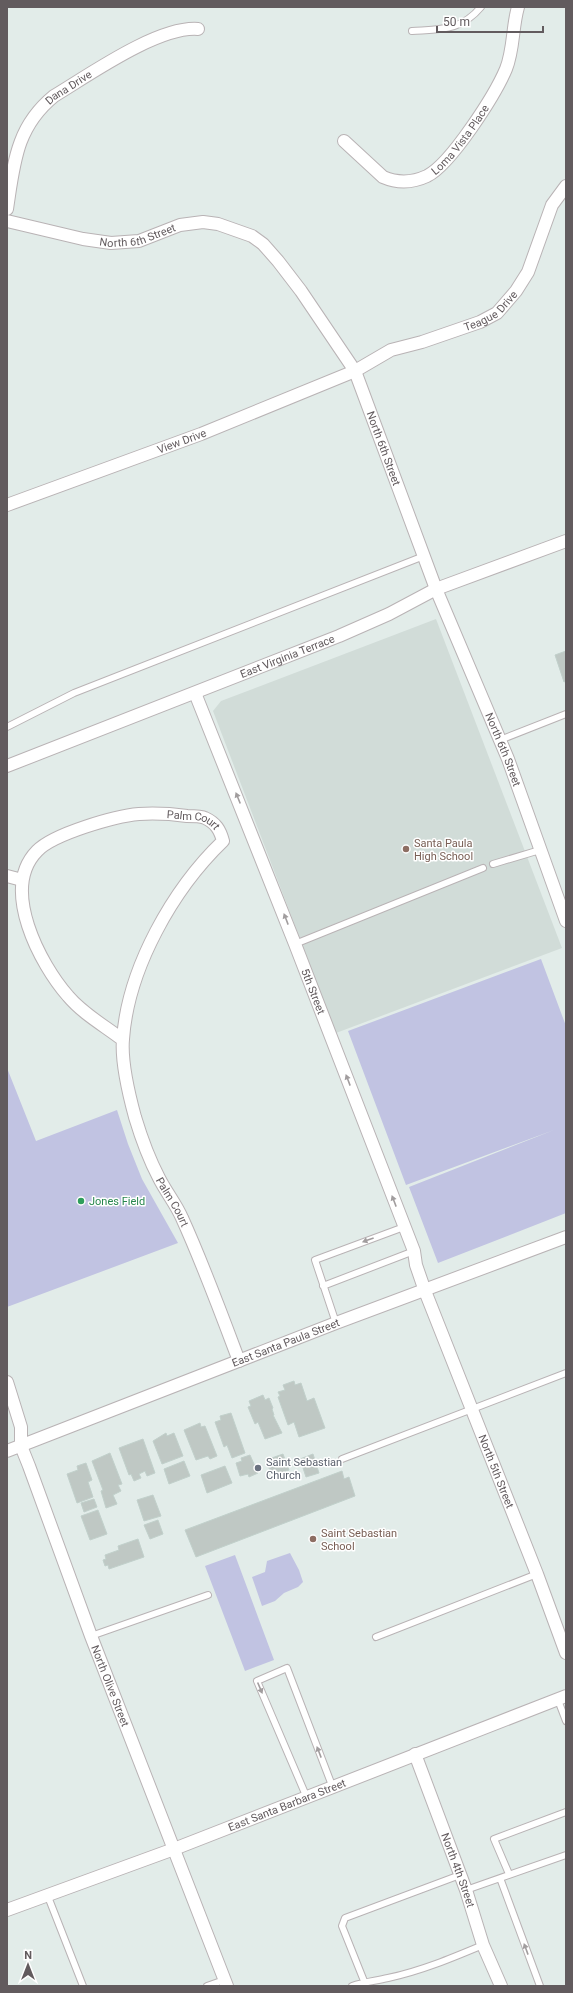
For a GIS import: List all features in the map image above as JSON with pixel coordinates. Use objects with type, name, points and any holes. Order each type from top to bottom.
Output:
[{"type":"street","name":"Loma Vista Place","points":[[344,141],[383,177],[391,180],[412,181],[435,171],[461,141],[500,83],[510,55],[518,7]]},
{"type":"street","name":"Dana Drive","points":[[7,209],[18,146],[26,127],[46,103],[54,96],[146,42],[182,30],[198,29]]},
{"type":"street","name":"Teague Drive","points":[[355,371],[390,350],[422,342],[480,322],[497,313],[516,292],[528,272],[552,205],[566,186]]},
{"type":"street","name":"North 6th Street","points":[[7,221],[83,239],[111,243],[139,241],[180,225],[192,223],[218,224],[242,232],[263,244],[278,261],[301,291],[355,371],[436,589],[500,740],[540,850],[562,902],[566,921]]},
{"type":"street","name":"View Drive","points":[[7,505],[201,434],[355,371]]},
{"type":"street","name":"East Virginia Terrace","points":[[7,766],[195,693],[389,614],[436,589],[566,541]]},
{"type":"street","name":"5th Street","points":[[195,693],[295,944],[414,1251],[416,1265],[425,1291]]},
{"type":"street","name":"Palm Court","points":[[123,1040],[81,1009],[69,997],[42,959],[28,923],[22,892],[22,880],[28,863],[36,851],[50,841],[83,828],[139,814],[205,817],[220,829],[223,841],[200,865],[156,932],[142,961],[132,991],[123,1040],[134,1115],[159,1179],[182,1216],[239,1361]]},
{"type":"street","points":[[7,876],[22,880]]},
{"type":"street","name":"East Santa Paula Street","points":[[7,1451],[336,1323],[566,1237]]},
{"type":"street","name":"North 5th Street","points":[[425,1291],[537,1574],[566,1653]]},
{"type":"street","name":"North Olive Street","points":[[7,1382],[22,1427],[21,1446],[91,1636],[225,1983]]},
{"type":"street","name":"East Santa Barbara Street","points":[[7,1910],[47,1894],[174,1849],[562,1698]]},
{"type":"street","name":"North 4th Street","points":[[415,1754],[466,1890],[483,1945],[501,1986]]},
{"type":"lane","points":[[412,31],[452,28],[461,25],[473,17],[481,7]]},
{"type":"lane","points":[[7,727],[74,693],[424,556]]},
{"type":"lane","points":[[500,740],[566,714]]},
{"type":"lane","points":[[493,864],[540,850]]},
{"type":"lane","points":[[295,944],[483,868]]},
{"type":"lane","points":[[336,1323],[314,1260],[404,1227]]},
{"type":"lane","points":[[323,1286],[414,1251]]},
{"type":"lane","points":[[342,1459],[471,1408],[566,1373]]},
{"type":"lane","points":[[376,1637],[537,1574]]},
{"type":"lane","points":[[91,1636],[208,1595]]},
{"type":"lane","points":[[307,1798],[257,1681],[286,1668],[333,1788]]},
{"type":"lane","points":[[562,1698],[566,1721]]},
{"type":"lane","points":[[509,1874],[494,1839],[566,1812]]},
{"type":"lane","points":[[466,1890],[566,1855]]},
{"type":"lane","points":[[366,1984],[342,1926],[345,1918],[460,1875]]},
{"type":"lane","points":[[500,1878],[540,1986]]},
{"type":"lane","points":[[47,1894],[83,1986]]},
{"type":"lane","points":[[352,1986],[366,1984],[437,1964],[483,1945]]},
{"type":"lane","points":[[207,1986],[225,1983]]},
{"type":"shaded area","points":[[436,619],[562,948],[336,1033],[213,711],[221,701]]},
{"type":"shaded area","points":[[541,959],[566,1026],[566,1213],[438,1263],[409,1187],[554,1130],[406,1185],[348,1031]]},
{"type":"shaded area","name":"Jones Field","points":[[7,1068],[36,1141],[117,1110],[128,1144],[142,1179],[178,1243],[7,1307]]},
{"type":"shaded area","points":[[290,1553],[299,1570],[303,1582],[298,1587],[284,1593],[275,1601],[262,1606],[252,1577],[265,1572],[267,1561]]},
{"type":"shaded area","points":[[235,1555],[274,1660],[245,1671],[205,1566]]},
{"type":"building","points":[[566,651],[566,681],[564,682],[555,655]]},
{"type":"building","points":[[294,1381],[295,1385],[301,1383],[307,1401],[314,1398],[325,1428],[299,1437],[294,1422],[288,1425],[278,1397],[280,1396],[278,1392],[285,1390],[283,1385]]},
{"type":"building","points":[[263,1395],[265,1400],[269,1398],[273,1408],[273,1415],[282,1433],[265,1439],[258,1422],[255,1424],[248,1407],[251,1406],[249,1401]]},
{"type":"building","points":[[231,1413],[245,1453],[232,1458],[227,1445],[224,1447],[215,1422],[221,1420],[220,1416]]},
{"type":"building","points":[[200,1423],[201,1427],[205,1426],[217,1456],[210,1459],[208,1456],[196,1460],[184,1430]]},
{"type":"building","points":[[166,1433],[167,1436],[174,1433],[183,1456],[162,1464],[153,1441]]},
{"type":"building","points":[[143,1439],[155,1473],[147,1476],[145,1471],[139,1474],[141,1478],[134,1481],[131,1474],[129,1475],[119,1448]]},
{"type":"building","points":[[110,1453],[122,1484],[118,1485],[121,1491],[113,1495],[117,1504],[106,1508],[101,1491],[103,1490],[92,1461]]},
{"type":"building","points":[[283,1454],[289,1470],[272,1476],[266,1460]]},
{"type":"building","points":[[313,1454],[319,1473],[306,1477],[300,1459]]},
{"type":"building","points":[[250,1455],[258,1473],[249,1477],[248,1474],[240,1476],[236,1463],[242,1461],[241,1458]]},
{"type":"building","points":[[184,1461],[190,1476],[169,1484],[164,1469]]},
{"type":"building","points":[[86,1463],[92,1480],[88,1482],[93,1497],[77,1503],[67,1474],[78,1470],[77,1466]]},
{"type":"building","points":[[225,1466],[232,1483],[207,1493],[201,1475]]},
{"type":"building","points":[[342,1471],[344,1479],[349,1477],[355,1496],[196,1557],[185,1530]]},
{"type":"building","points":[[153,1495],[161,1516],[144,1521],[137,1500]]},
{"type":"building","points":[[94,1499],[97,1507],[84,1512],[81,1503]]},
{"type":"building","points":[[98,1510],[107,1534],[90,1540],[81,1516]]},
{"type":"building","points":[[158,1520],[163,1534],[150,1539],[144,1525]]},
{"type":"building","points":[[138,1539],[144,1557],[109,1569],[108,1565],[105,1566],[103,1560],[106,1559],[105,1555],[119,1550],[118,1546]]},
{"type":"place","name":"Santa Paula High School","points":[[406,849]]},
{"type":"place","name":"Jones Field","points":[[81,1201]]},
{"type":"place","name":"Saint Sebastian Church","points":[[258,1468]]},
{"type":"place","name":"Saint Sebastian School","points":[[313,1539]]}]
